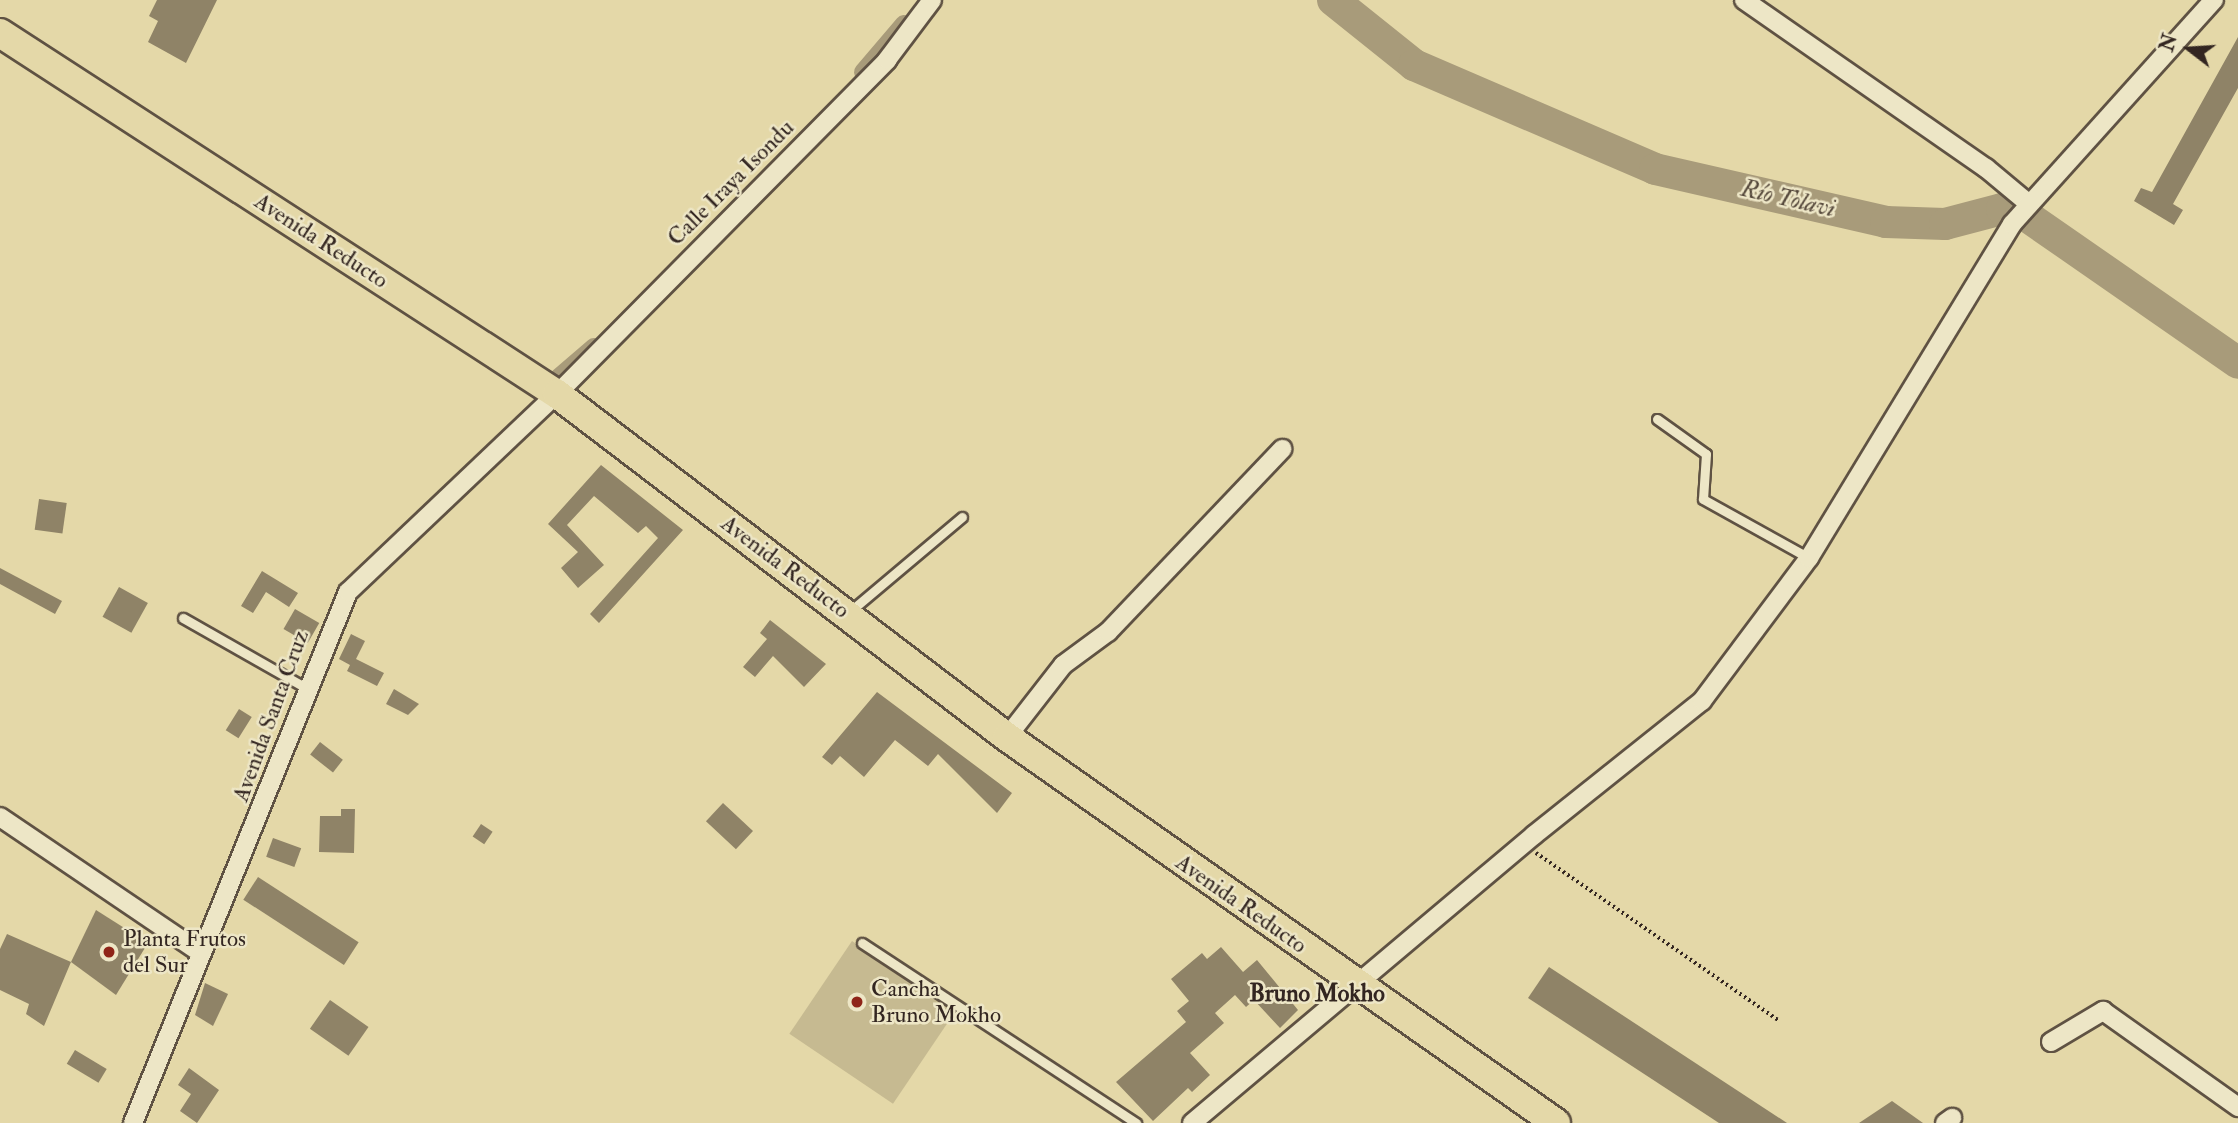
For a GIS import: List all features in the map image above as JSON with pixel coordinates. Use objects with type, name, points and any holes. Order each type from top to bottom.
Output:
[{"type":"main road","name":"Avenida Reducto","points":[[0,33],[557,394],[1007,737],[1356,985],[1556,1123]]},
{"type":"street","name":"Calle Iraya Isondu","points":[[557,394],[887,60],[932,0]]},
{"type":"street","points":[[1744,0],[1986,168],[2027,205]]},
{"type":"street","points":[[1192,1123],[1523,844],[1702,701],[1809,558],[2012,224],[2214,0]]},
{"type":"street","name":"Avenida Santa Cruz","points":[[133,1123],[348,592],[557,394]]},
{"type":"street","points":[[1007,737],[1063,666],[1108,632],[1282,449]]},
{"type":"street","points":[[0,817],[201,953]]},
{"type":"street","points":[[2050,1042],[2103,1011],[2238,1107]]},
{"type":"lane","points":[[1657,419],[1706,454],[1703,499],[1809,558]]},
{"type":"lane","points":[[847,614],[962,517]]},
{"type":"lane","points":[[183,618],[308,689]]},
{"type":"lane","points":[[862,943],[1136,1123]]},
{"type":"path","points":[[1523,844],[1778,1020]]},
{"type":"shaded area","points":[[852,941],[956,1011],[893,1104],[789,1034]]},
{"type":"building","points":[[157,0],[217,0],[186,63],[148,42],[158,21],[149,16]]},
{"type":"building","points":[[2238,37],[2238,88],[2173,204],[2183,210],[2174,225],[2134,201],[2141,188],[2152,192]]},
{"type":"building","points":[[601,465],[683,530],[599,623],[590,614],[658,538],[646,526],[638,533],[594,496],[567,525],[604,565],[578,588],[561,568],[578,552],[548,524]]},
{"type":"building","points":[[39,499],[67,503],[62,534],[35,530]]},
{"type":"building","points":[[0,568],[62,601],[55,614],[0,584]]},
{"type":"building","points":[[262,571],[298,593],[289,607],[266,592],[253,613],[241,606]]},
{"type":"building","points":[[119,587],[148,603],[131,633],[103,617]]},
{"type":"building","points":[[295,609],[319,623],[308,643],[284,629]]},
{"type":"building","points":[[770,620],[826,664],[804,687],[773,656],[755,677],[743,667],[767,639],[760,633]]},
{"type":"building","points":[[351,634],[365,641],[356,659],[384,673],[377,686],[347,671],[350,665],[339,659]]},
{"type":"building","points":[[394,689],[419,704],[408,715],[386,704]]},
{"type":"building","points":[[877,692],[1012,793],[997,813],[938,754],[928,766],[895,740],[864,777],[840,756],[832,765],[822,757]]},
{"type":"building","points":[[239,709],[252,717],[238,738],[226,730]]},
{"type":"building","points":[[320,742],[343,760],[333,772],[310,755]]},
{"type":"building","points":[[723,803],[753,831],[736,849],[706,821]]},
{"type":"building","points":[[341,809],[355,809],[354,853],[319,852],[320,816],[341,816]]},
{"type":"building","points":[[481,824],[493,832],[484,844],[473,836]]},
{"type":"building","points":[[273,838],[301,848],[294,867],[266,857]]},
{"type":"building","points":[[258,877],[359,942],[344,965],[243,900]]},
{"type":"building","name":"Planta Frutos del Sur","points":[[96,910],[148,943],[116,995],[71,962]]},
{"type":"building","points":[[7,934],[71,962],[44,1026],[26,1014],[29,1004],[0,990],[0,949]]},
{"type":"building","points":[[1221,947],[1243,972],[1257,960],[1298,1010],[1280,1028],[1254,1000],[1246,1007],[1235,995],[1215,1013],[1224,1023],[1190,1053],[1210,1075],[1192,1092],[1188,1088],[1153,1121],[1116,1082],[1186,1022],[1177,1011],[1189,1001],[1171,979],[1202,953],[1207,959]]},
{"type":"building","points":[[1549,967],[1787,1123],[1719,1123],[1528,998]]},
{"type":"building","points":[[205,983],[228,994],[213,1026],[195,1015]]},
{"type":"building","points":[[330,1000],[369,1027],[348,1056],[310,1029]]},
{"type":"building","points":[[75,1050],[107,1069],[98,1083],[67,1064]]},
{"type":"building","points":[[189,1068],[219,1090],[197,1123],[180,1111],[191,1094],[178,1085]]},
{"type":"building","points":[[1892,1101],[1923,1123],[1859,1123]]},
{"type":"waterway","name":"Río Tolavi","points":[[1333,0],[1414,65],[1655,169],[1886,222],[1945,224],[2002,209],[2021,212],[2238,363]]},
{"type":"waterway","points":[[863,72],[904,24]]},
{"type":"waterway","points":[[559,377],[594,347]]},
{"type":"place","name":"Planta Frutos del Sur","points":[[109,952]]},
{"type":"place","name":"Cancha Bruno Mokho","points":[[857,1002]]},
{"type":"district","name":"Bruno Mokho","points":[[1317,994]]}]
